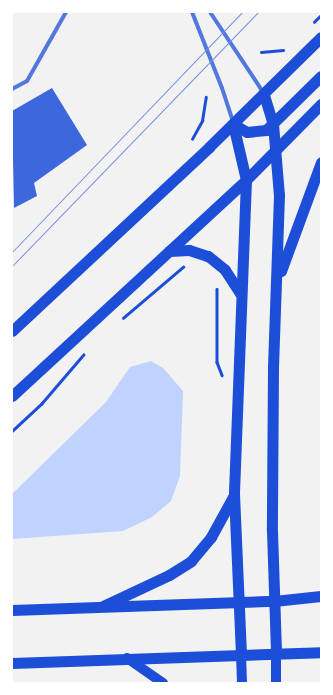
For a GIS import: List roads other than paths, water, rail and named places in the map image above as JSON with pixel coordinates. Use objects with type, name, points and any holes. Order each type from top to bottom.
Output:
[{"type":"highway","points":[[12,331],[233,124],[321,37]]},
{"type":"highway","points":[[233,124],[253,133],[266,130],[321,76]]},
{"type":"highway","points":[[264,94],[273,124],[279,195],[278,280],[273,376],[272,540],[276,653]]},
{"type":"highway","points":[[12,396],[246,180],[321,104]]},
{"type":"highway","points":[[233,124],[246,180],[240,293],[234,494],[241,654]]},
{"type":"highway","points":[[278,280],[321,162]]},
{"type":"highway","points":[[169,251],[189,250],[208,256],[225,270],[240,293]]},
{"type":"highway","points":[[96,609],[169,575],[191,561],[211,537],[234,494]]},
{"type":"highway","points":[[12,610],[96,609],[274,601],[321,596]]},
{"type":"highway","points":[[12,664],[127,658],[321,652]]},
{"type":"main road","points":[[276,653],[276,683]]},
{"type":"main road","points":[[241,654],[242,683]]},
{"type":"main road","points":[[127,658],[163,683]]},
{"type":"street","points":[[12,89],[27,81],[66,12]]},
{"type":"street","points":[[192,12],[222,88],[233,124]]},
{"type":"street","points":[[210,12],[264,94]]},
{"type":"water","points":[[151,361],[163,368],[183,391],[180,476],[171,501],[152,517],[123,531],[12,539],[12,494],[106,402],[130,367]]},
{"type":"tram line","points":[[12,252],[242,12]]},
{"type":"tram line","points":[[12,266],[258,12]]}]
